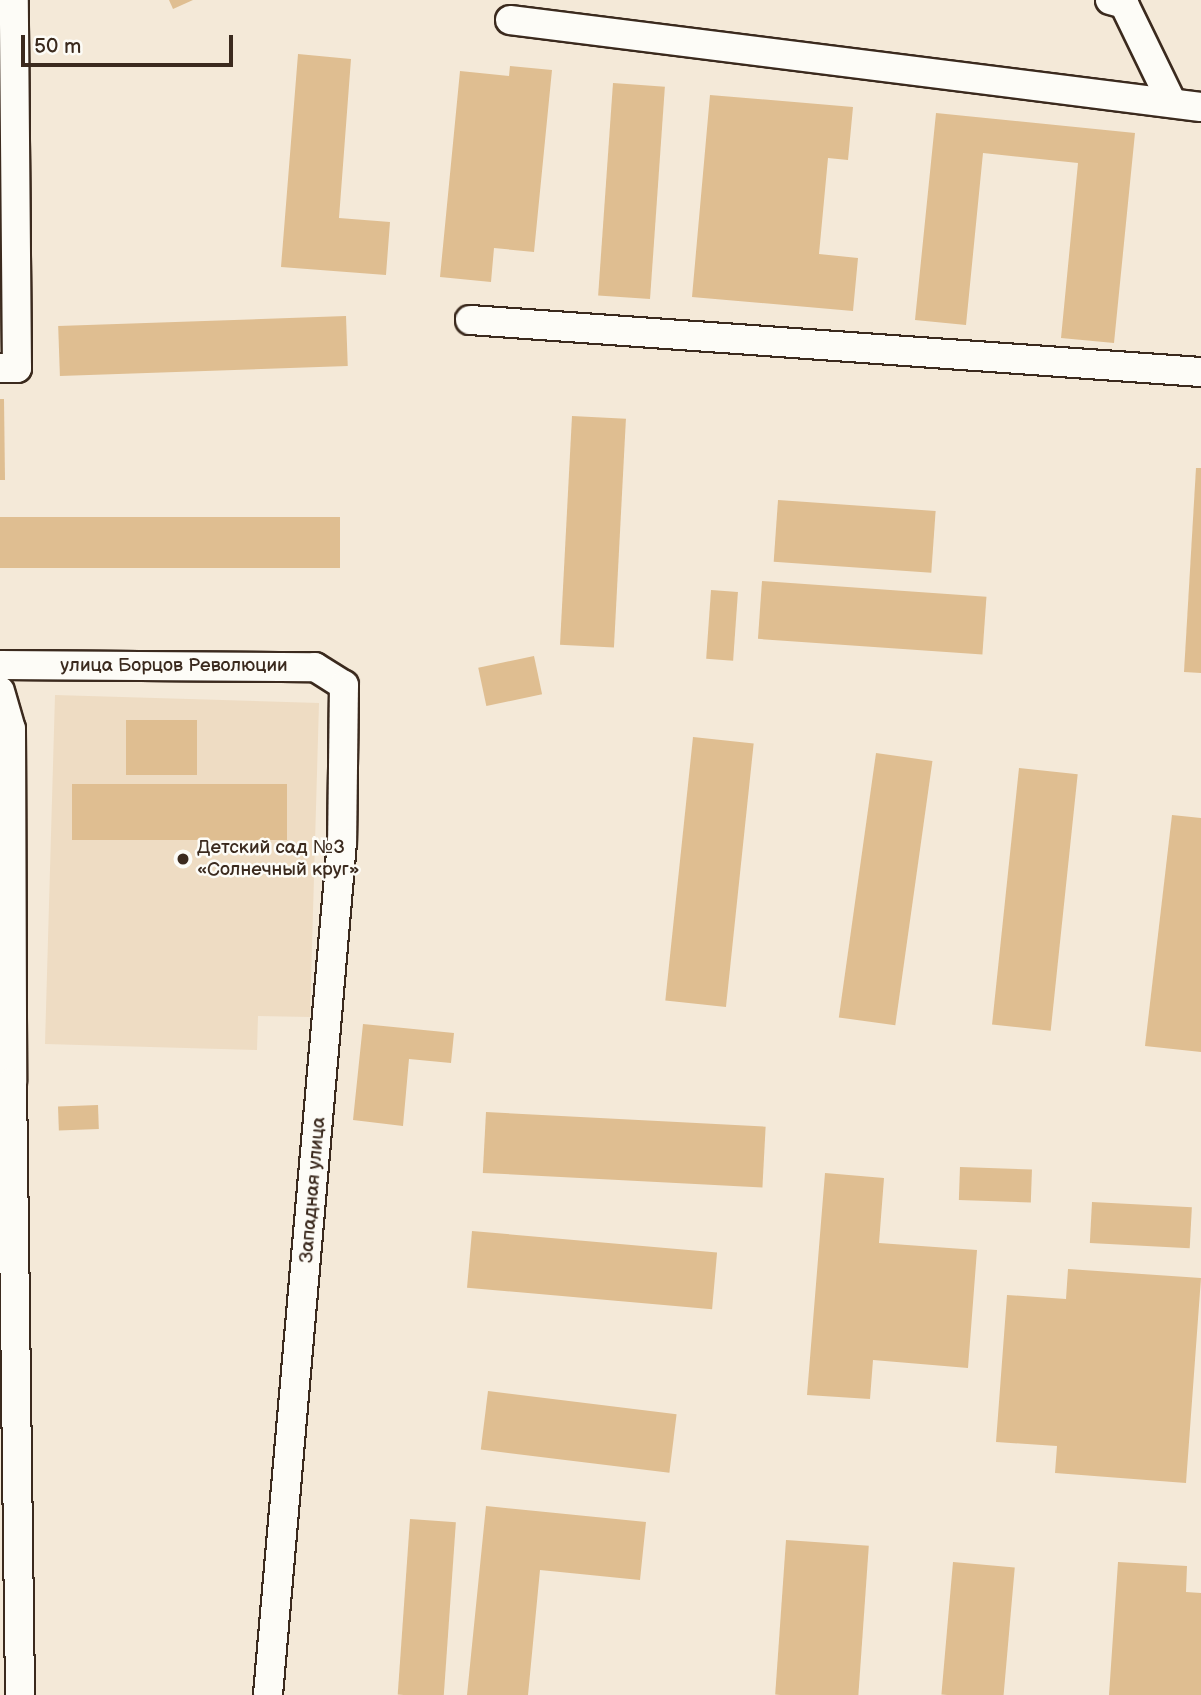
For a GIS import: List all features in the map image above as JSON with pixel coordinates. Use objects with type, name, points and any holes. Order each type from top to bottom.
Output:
[{"type":"street","points":[[0,368],[17,368],[14,0]]},
{"type":"street","points":[[1110,0],[1124,4],[1171,101]]},
{"type":"street","points":[[510,20],[1171,101],[1201,107]]},
{"type":"street","points":[[470,320],[1201,372]]},
{"type":"street","name":"улица Борцов Революции","points":[[0,665],[315,667],[344,685]]},
{"type":"street","name":"Западная улица","points":[[268,1695],[342,842],[344,685]]},
{"type":"street","points":[[0,691],[11,729],[6,1082],[8,1441],[20,1695]]},
{"type":"shaded area","name":"Детский сад №3 «Солнечный круг»","points":[[55,695],[319,703],[310,1017],[258,1016],[257,1050],[45,1044]]},
{"type":"building","points":[[169,0],[193,0],[173,9]]},
{"type":"building","points":[[298,54],[351,59],[339,218],[390,222],[386,275],[281,267]]},
{"type":"building","points":[[510,66],[552,70],[534,252],[494,248],[491,282],[440,277],[460,71],[509,76]]},
{"type":"building","points":[[613,83],[665,87],[650,299],[598,295]]},
{"type":"building","points":[[710,95],[853,107],[848,160],[828,158],[819,254],[858,258],[853,311],[692,297]]},
{"type":"building","points":[[936,113],[1135,133],[1114,343],[1061,338],[1078,163],[983,153],[966,325],[915,320]]},
{"type":"building","points":[[346,316],[348,366],[60,376],[58,326]]},
{"type":"building","points":[[0,399],[4,399],[5,480],[0,480]]},
{"type":"building","points":[[572,416],[626,419],[614,648],[560,645]]},
{"type":"building","points":[[1196,468],[1201,468],[1201,673],[1184,672]]},
{"type":"building","points":[[778,500],[936,511],[931,573],[774,562]]},
{"type":"building","points":[[0,517],[340,517],[340,568],[0,568]]},
{"type":"building","points":[[762,581],[986,597],[982,655],[758,639]]},
{"type":"building","points":[[711,590],[738,592],[733,661],[706,659]]},
{"type":"building","points":[[534,656],[542,694],[486,706],[478,668]]},
{"type":"building","points":[[126,720],[197,720],[197,775],[126,775]]},
{"type":"building","points":[[693,737],[754,743],[726,1007],[665,1001]]},
{"type":"building","points":[[876,753],[932,761],[895,1025],[839,1017]]},
{"type":"building","points":[[1019,768],[1078,774],[1051,1031],[992,1025]]},
{"type":"building","points":[[72,784],[287,784],[287,840],[72,840]]},
{"type":"building","points":[[1172,815],[1201,818],[1201,1052],[1145,1046]]},
{"type":"building","points":[[363,1024],[454,1033],[451,1063],[409,1059],[403,1126],[353,1120]]},
{"type":"building","points":[[98,1105],[99,1129],[59,1130],[58,1106]]},
{"type":"building","points":[[486,1112],[766,1127],[762,1188],[483,1173]]},
{"type":"building","points":[[960,1167],[1032,1170],[1031,1202],[959,1200]]},
{"type":"building","points":[[825,1173],[884,1178],[879,1243],[977,1250],[968,1368],[873,1360],[870,1399],[807,1395]]},
{"type":"building","points":[[1092,1202],[1192,1207],[1190,1248],[1090,1243]]},
{"type":"building","points":[[472,1231],[717,1252],[712,1309],[467,1288]]},
{"type":"building","points":[[1068,1269],[1201,1278],[1186,1483],[1055,1473],[1057,1446],[996,1442],[1007,1295],[1066,1299]]},
{"type":"building","points":[[488,1391],[677,1414],[669,1473],[481,1450]]},
{"type":"building","points":[[486,1506],[646,1522],[640,1580],[540,1570],[528,1695],[467,1695]]},
{"type":"building","points":[[410,1519],[456,1522],[444,1695],[398,1695]]},
{"type":"building","points":[[786,1540],[869,1546],[858,1695],[775,1695]]},
{"type":"building","points":[[953,1562],[1015,1567],[1004,1695],[941,1694]]},
{"type":"building","points":[[1118,1562],[1187,1566],[1186,1592],[1201,1593],[1201,1695],[1109,1695]]},
{"type":"place","name":"Детский сад №3 «Солнечный круг»","points":[[183,859]]}]
